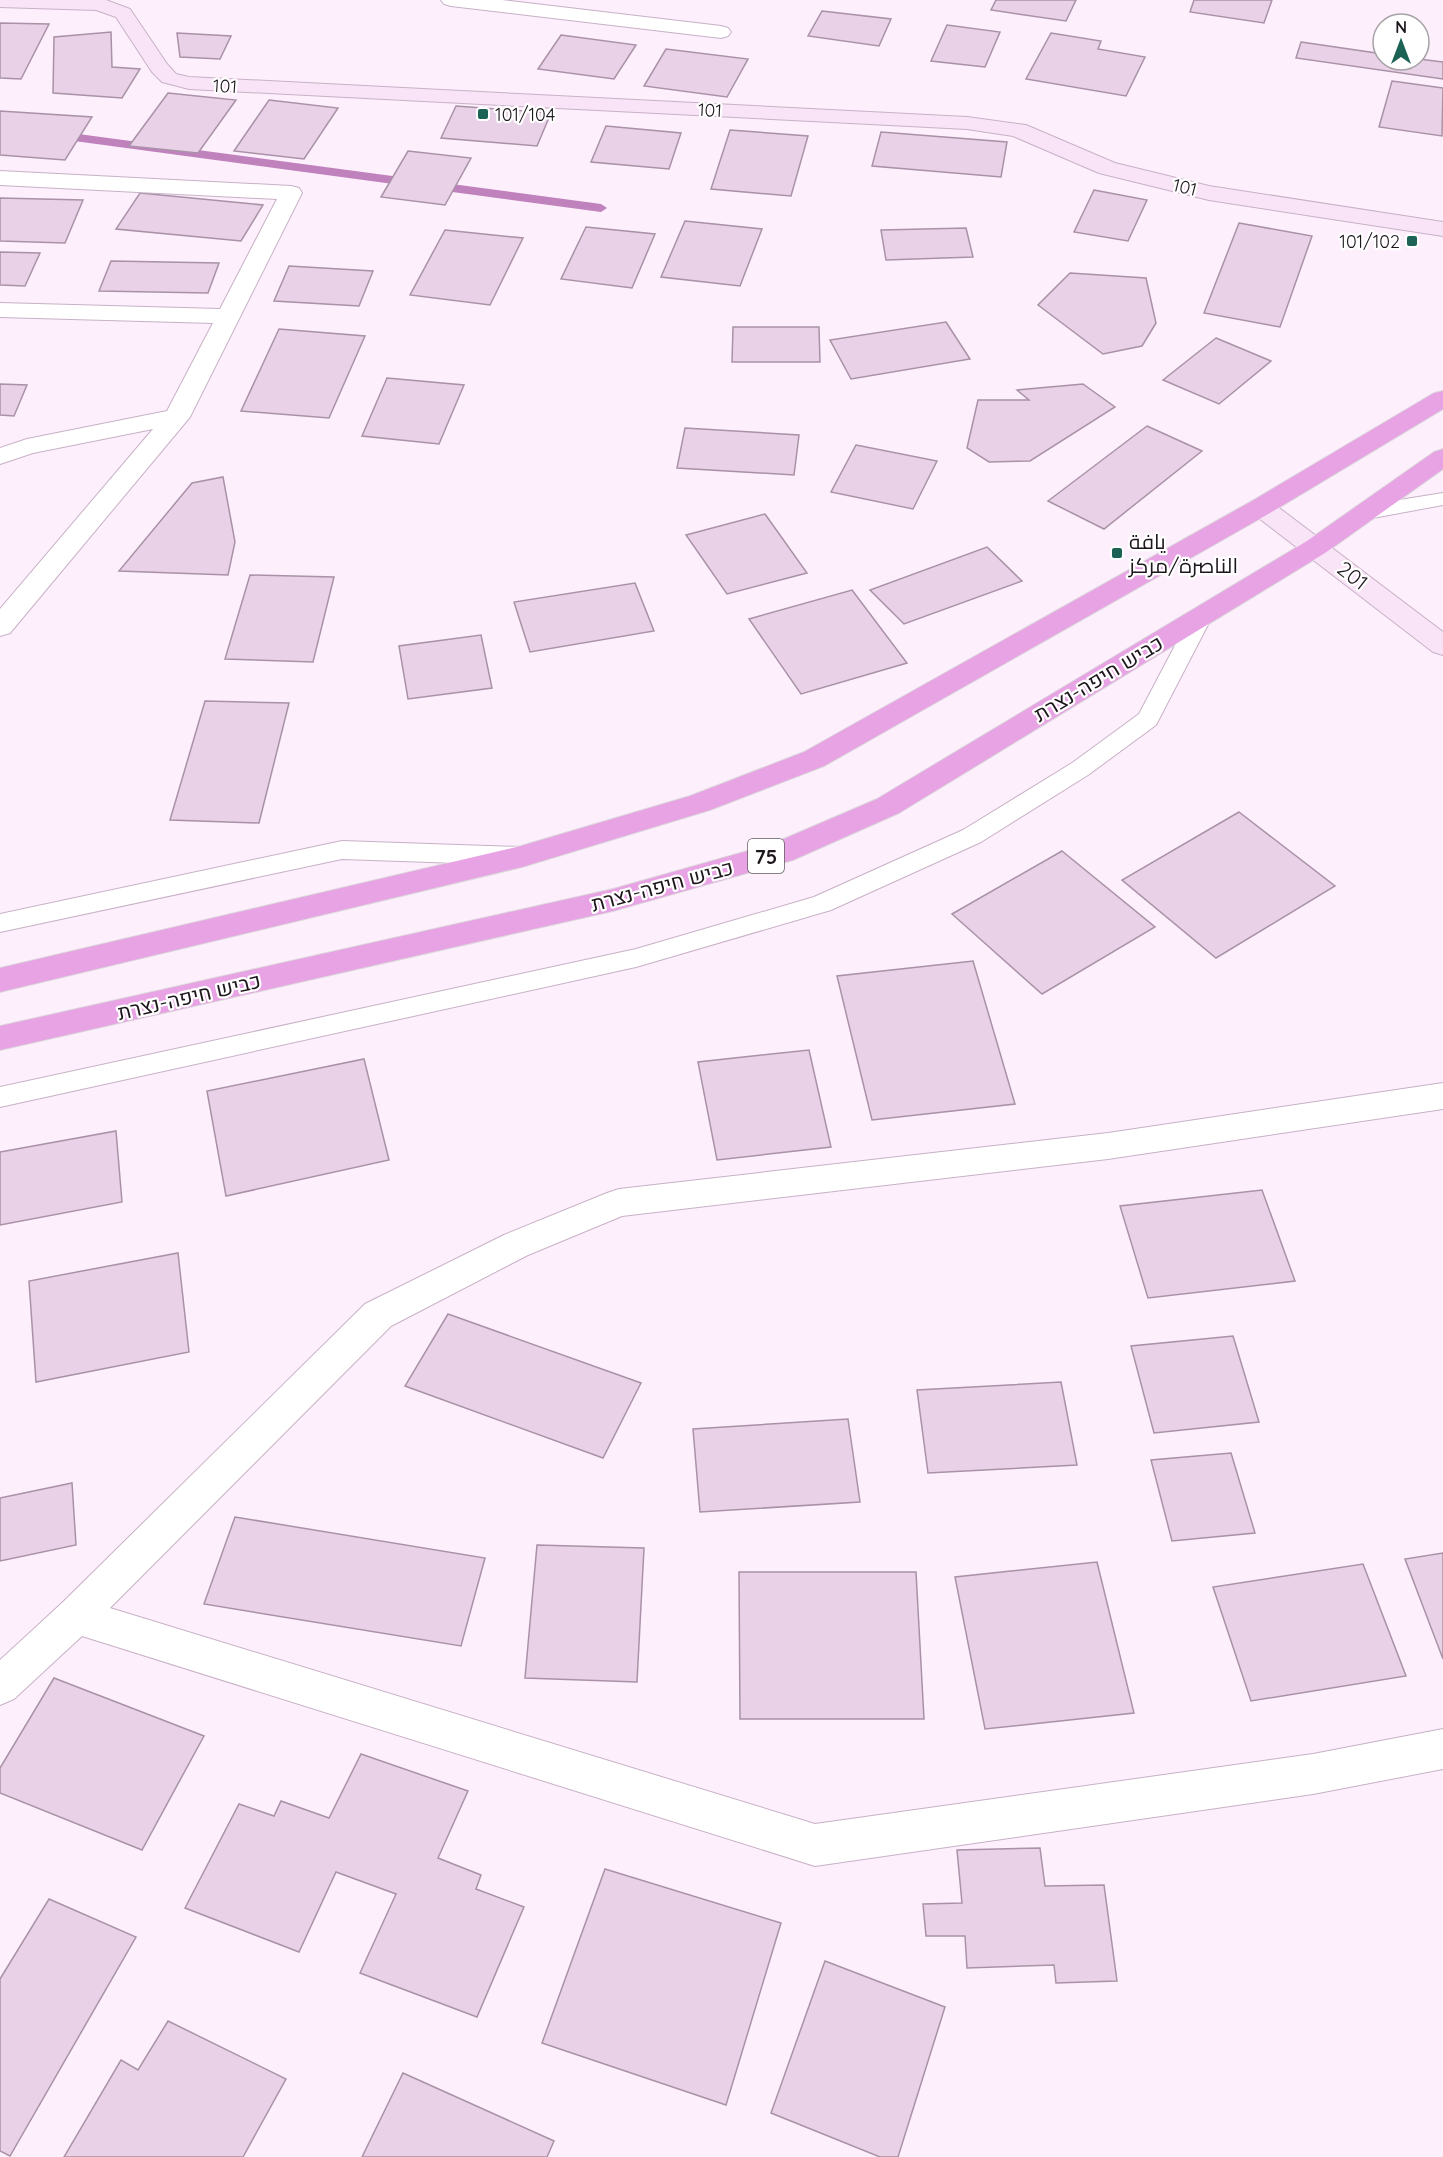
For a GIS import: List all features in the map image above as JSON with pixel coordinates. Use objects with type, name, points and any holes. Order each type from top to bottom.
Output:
[{"type":"highway","points":[[0,980],[522,856],[700,803],[814,759],[1261,507],[1443,398]]},
{"type":"highway","name":"כביש חיפה-נצרת","points":[[0,1038],[613,900],[782,852],[888,806],[1316,547],[1443,457]]},
{"type":"street","points":[[451,0],[721,32]]},
{"type":"street","name":"101","points":[[0,1],[98,4],[123,13],[159,68],[169,78],[189,83],[967,123],[1018,130],[1107,168],[1209,193],[1443,229]]},
{"type":"street","points":[[0,178],[291,193],[177,417],[0,627]]},
{"type":"street","points":[[0,310],[228,316]]},
{"type":"street","points":[[0,456],[27,447],[177,417]]},
{"type":"street","name":"201","points":[[1261,507],[1443,646]]},
{"type":"street","points":[[0,1686],[76,1616],[378,1314],[516,1245],[619,1203],[1108,1146],[1443,1096]]},
{"type":"street","points":[[76,1616],[815,1845],[1312,1774],[1443,1749]]},
{"type":"lane","points":[[1362,513],[1443,499]]},
{"type":"lane","points":[[0,1097],[636,958],[822,904],[972,836],[1080,769],[1148,719],[1202,615]]},
{"type":"lane","points":[[0,924],[342,850],[522,856]]},
{"type":"building","points":[[996,0],[1076,0],[1066,21],[991,10]]},
{"type":"building","points":[[1194,0],[1272,0],[1264,23],[1190,12]]},
{"type":"building","points":[[822,11],[891,19],[879,46],[808,36]]},
{"type":"building","points":[[0,23],[49,24],[21,79],[0,78]]},
{"type":"building","points":[[947,25],[1000,32],[985,67],[931,61]]},
{"type":"building","points":[[111,32],[112,67],[140,69],[122,98],[53,93],[54,37]]},
{"type":"building","points":[[177,33],[231,36],[220,59],[180,57]]},
{"type":"building","points":[[1051,33],[1101,41],[1098,49],[1145,57],[1126,96],[1026,79]]},
{"type":"building","points":[[561,35],[636,45],[614,79],[538,69]]},
{"type":"building","points":[[1301,42],[1371,52],[1371,69],[1296,58]]},
{"type":"building","points":[[666,49],[748,59],[727,97],[644,86]]},
{"type":"building","points":[[1431,60],[1443,62],[1443,79],[1394,72],[1431,72]]},
{"type":"building","points":[[1392,81],[1443,88],[1442,136],[1379,127]]},
{"type":"building","points":[[168,93],[236,100],[198,153],[129,146]]},
{"type":"building","points":[[269,100],[338,108],[304,159],[234,151]]},
{"type":"building","points":[[456,106],[551,113],[537,146],[441,138]]},
{"type":"building","points":[[0,111],[92,117],[65,160],[0,155]]},
{"type":"building","points":[[606,126],[681,133],[669,169],[591,162]]},
{"type":"building","points":[[730,130],[808,136],[791,196],[711,189]]},
{"type":"building","points":[[881,132],[1007,142],[1001,177],[872,166]]},
{"type":"building","points":[[408,151],[471,158],[445,205],[381,197]]},
{"type":"building","points":[[1094,190],[1147,200],[1128,241],[1074,232]]},
{"type":"building","points":[[140,193],[263,205],[241,241],[116,229]]},
{"type":"building","points":[[0,198],[83,200],[65,243],[0,241]]},
{"type":"building","points":[[685,221],[762,229],[740,286],[661,277]]},
{"type":"building","points":[[1239,223],[1312,236],[1280,327],[1204,313]]},
{"type":"building","points":[[586,227],[655,234],[632,288],[561,279]]},
{"type":"building","points":[[966,228],[973,257],[886,260],[881,230]]},
{"type":"building","points":[[445,230],[523,238],[490,305],[410,295]]},
{"type":"building","points":[[0,252],[40,253],[25,286],[0,285]]},
{"type":"building","points":[[111,261],[219,263],[208,293],[99,291]]},
{"type":"building","points":[[289,266],[373,271],[359,306],[274,301]]},
{"type":"building","points":[[1070,273],[1146,278],[1156,323],[1142,346],[1103,354],[1038,305]]},
{"type":"building","points":[[946,322],[970,359],[851,379],[830,340]]},
{"type":"building","points":[[733,327],[819,327],[820,362],[732,362]]},
{"type":"building","points":[[279,329],[365,336],[329,418],[241,411]]},
{"type":"building","points":[[1216,338],[1271,361],[1219,404],[1163,380]]},
{"type":"building","points":[[387,378],[464,385],[439,444],[362,436]]},
{"type":"building","points":[[0,384],[27,385],[14,416],[0,415]]},
{"type":"building","points":[[1083,384],[1115,407],[1030,461],[989,462],[967,448],[978,400],[1029,400],[1017,390]]},
{"type":"building","points":[[1147,426],[1202,451],[1104,529],[1048,501]]},
{"type":"building","points":[[685,428],[799,435],[794,475],[677,468]]},
{"type":"building","points":[[856,445],[937,461],[913,509],[831,492]]},
{"type":"building","points":[[223,477],[235,542],[228,575],[119,571],[192,483]]},
{"type":"building","points":[[765,514],[807,573],[727,594],[686,535]]},
{"type":"building","points":[[987,547],[1022,581],[904,624],[870,590]]},
{"type":"building","points":[[250,575],[334,577],[313,662],[225,659]]},
{"type":"building","points":[[635,583],[654,631],[530,652],[514,602]]},
{"type":"building","points":[[852,590],[907,663],[801,694],[749,619]]},
{"type":"building","points":[[481,635],[492,688],[408,699],[399,646]]},
{"type":"building","points":[[205,701],[289,703],[259,823],[170,820]]},
{"type":"building","points":[[1239,812],[1335,886],[1216,958],[1122,880]]},
{"type":"building","points":[[1062,851],[1155,927],[1042,994],[952,914]]},
{"type":"building","points":[[973,961],[1015,1104],[872,1120],[837,976]]},
{"type":"building","points":[[809,1050],[831,1147],[717,1160],[698,1062]]},
{"type":"building","points":[[364,1059],[389,1160],[226,1196],[207,1091]]},
{"type":"building","points":[[116,1131],[122,1202],[0,1225],[0,1152]]},
{"type":"building","points":[[1262,1190],[1295,1281],[1148,1298],[1120,1206]]},
{"type":"building","points":[[178,1253],[189,1352],[36,1382],[29,1281]]},
{"type":"building","points":[[448,1314],[641,1383],[603,1458],[405,1386]]},
{"type":"building","points":[[1233,1336],[1259,1422],[1154,1433],[1131,1346]]},
{"type":"building","points":[[1061,1382],[1077,1465],[928,1473],[917,1390]]},
{"type":"building","points":[[848,1419],[860,1502],[700,1512],[693,1429]]},
{"type":"building","points":[[1231,1453],[1255,1533],[1172,1541],[1151,1460]]},
{"type":"building","points":[[72,1483],[76,1545],[0,1561],[0,1498]]},
{"type":"building","points":[[235,1517],[485,1558],[461,1646],[204,1604]]},
{"type":"building","points":[[537,1545],[644,1548],[637,1682],[525,1678]]},
{"type":"building","points":[[1443,1553],[1443,1659],[1405,1559]]},
{"type":"building","points":[[1097,1562],[1134,1713],[985,1729],[955,1577]]},
{"type":"building","points":[[1363,1564],[1406,1676],[1251,1701],[1213,1587]]},
{"type":"building","points":[[739,1572],[916,1572],[924,1719],[740,1719]]},
{"type":"building","points":[[54,1678],[204,1736],[142,1850],[0,1793],[0,1768]]},
{"type":"building","points":[[361,1754],[468,1791],[438,1858],[481,1875],[476,1889],[524,1907],[477,2017],[360,1973],[396,1894],[336,1872],[299,1952],[185,1908],[239,1804],[274,1816],[281,1801],[329,1818]]},
{"type":"building","points":[[1040,1848],[1045,1886],[1104,1885],[1117,1981],[1056,1983],[1054,1965],[967,1968],[965,1936],[926,1936],[923,1904],[962,1903],[957,1850]]},
{"type":"building","points":[[605,1869],[781,1923],[726,2105],[542,2043]]},
{"type":"building","points":[[49,1899],[136,1937],[10,2156],[0,2151],[0,1979]]},
{"type":"building","points":[[825,1961],[945,2007],[898,2157],[880,2157],[771,2113]]},
{"type":"building","points":[[168,2021],[286,2079],[243,2157],[64,2157],[121,2060],[138,2070]]},
{"type":"building","points":[[403,2073],[554,2141],[547,2157],[362,2157]]},
{"type":"waterway","points":[[56,135],[601,208]]},
{"type":"place","name":"101/104","points":[[483,114]]},
{"type":"place","name":"101/102","points":[[1412,241]]},
{"type":"place","name":"يافة الناصرة/مركز","points":[[1117,553]]}]
